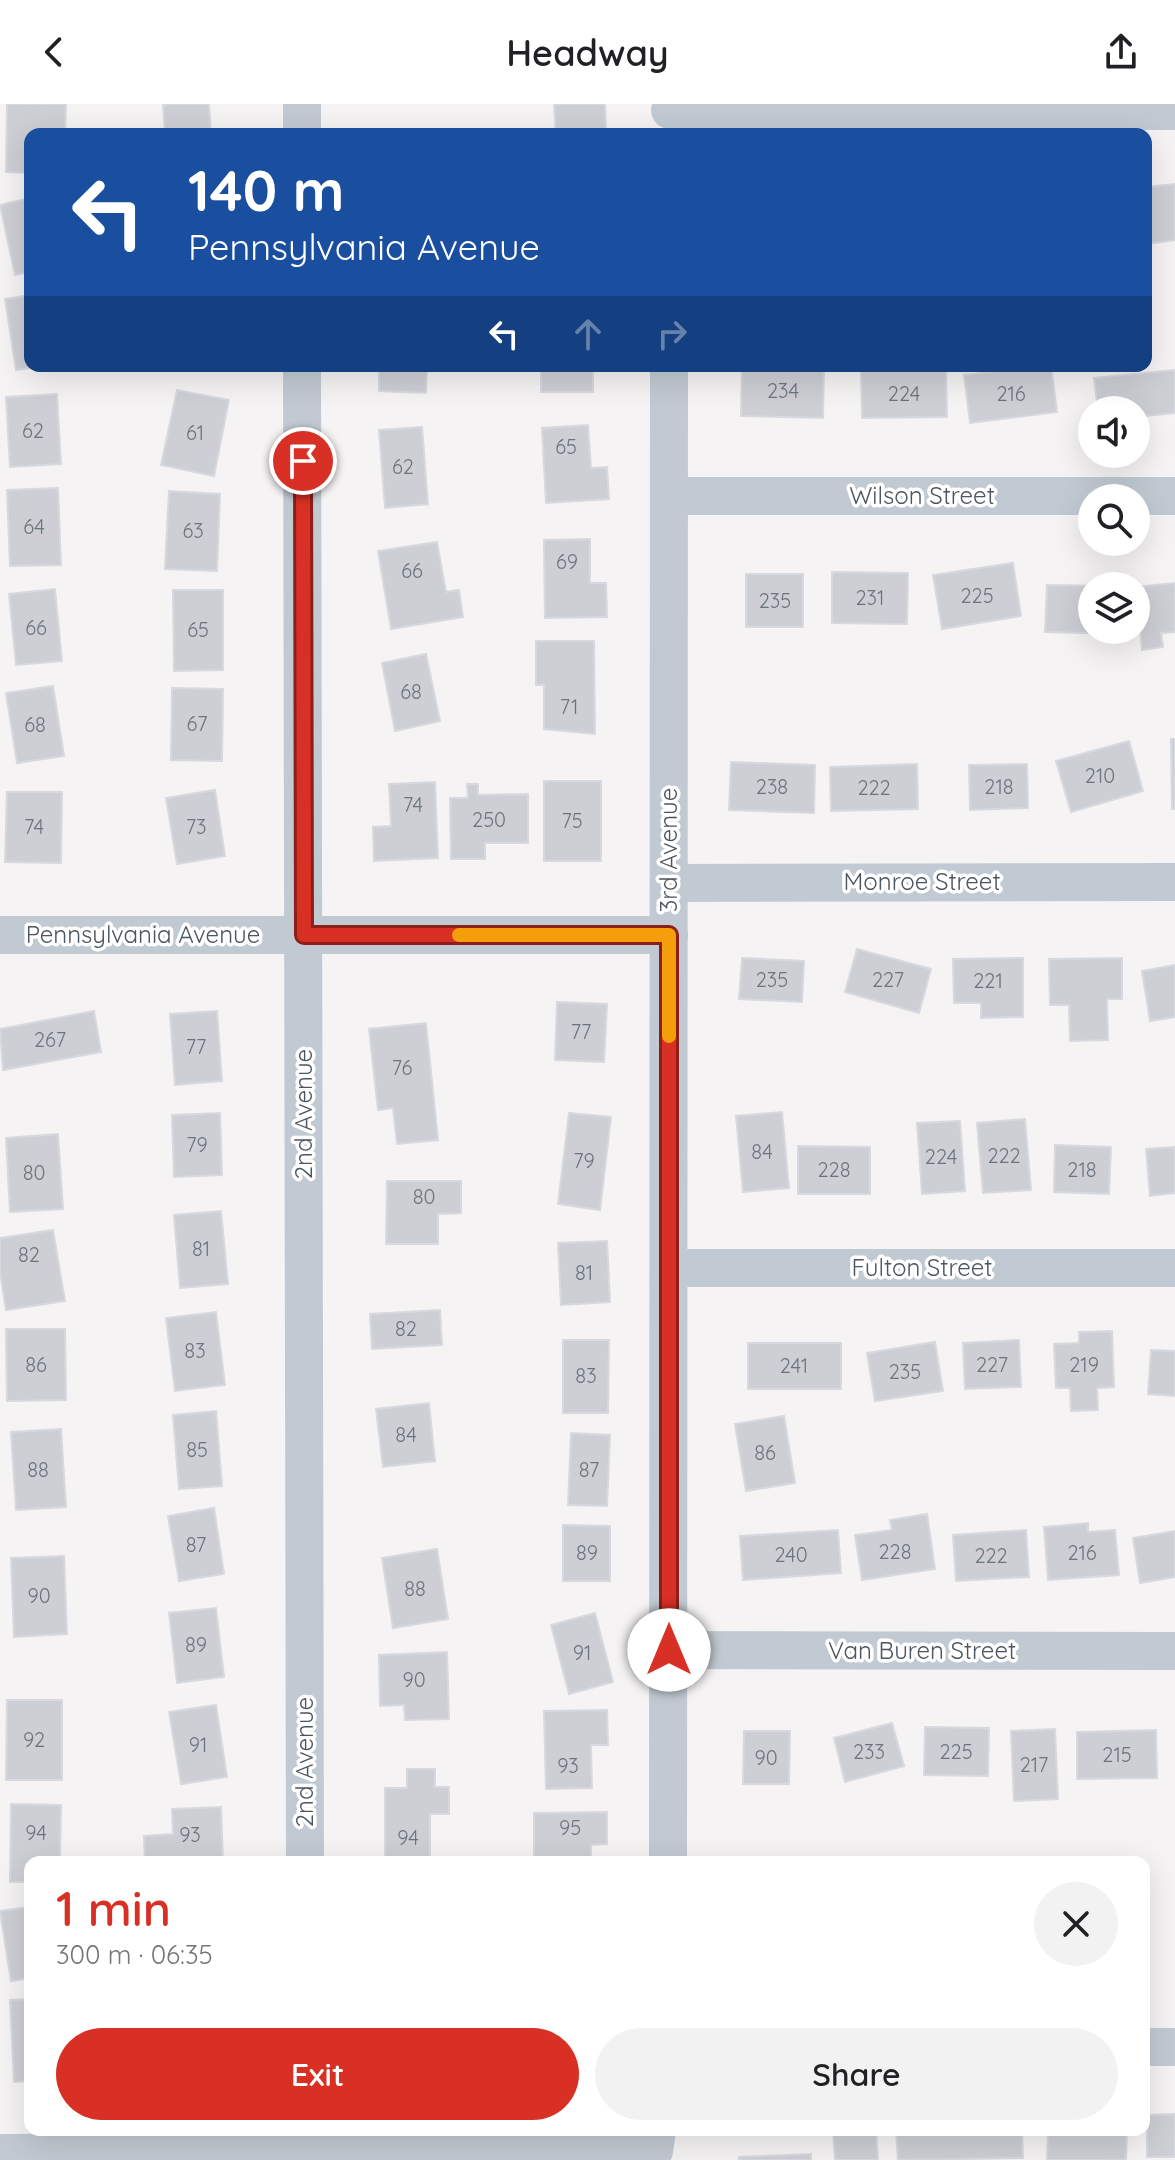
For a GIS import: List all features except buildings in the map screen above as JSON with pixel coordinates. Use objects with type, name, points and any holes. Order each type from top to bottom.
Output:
[{"type":"street","points":[[302,104],[302,128]]},
{"type":"street","points":[[670,116],[1175,111]]},
{"type":"street","name":"2nd Avenue","points":[[302,372],[305,1856]]},
{"type":"street","name":"3rd Avenue","points":[[668,1856],[669,372]]},
{"type":"street","name":"Wilson Street","points":[[669,496],[1175,496]]},
{"type":"street","name":"Monroe Street","points":[[669,883],[1175,882]]},
{"type":"street","name":"Pennsylvania Avenue","points":[[0,935],[669,935]]},
{"type":"street","name":"Fulton Street","points":[[669,1268],[1175,1268]]},
{"type":"street","name":"Van Buren Street","points":[[669,1650],[1175,1651]]},
{"type":"street","points":[[1150,2047],[1175,2047]]},
{"type":"street","points":[[0,2153],[306,2147],[654,2151],[656,2136]]},
{"type":"slow traffic","points":[[459,935],[669,935],[669,1036]]},
{"type":"route","points":[[303,461],[304,935],[669,935],[669,1650]]}]
